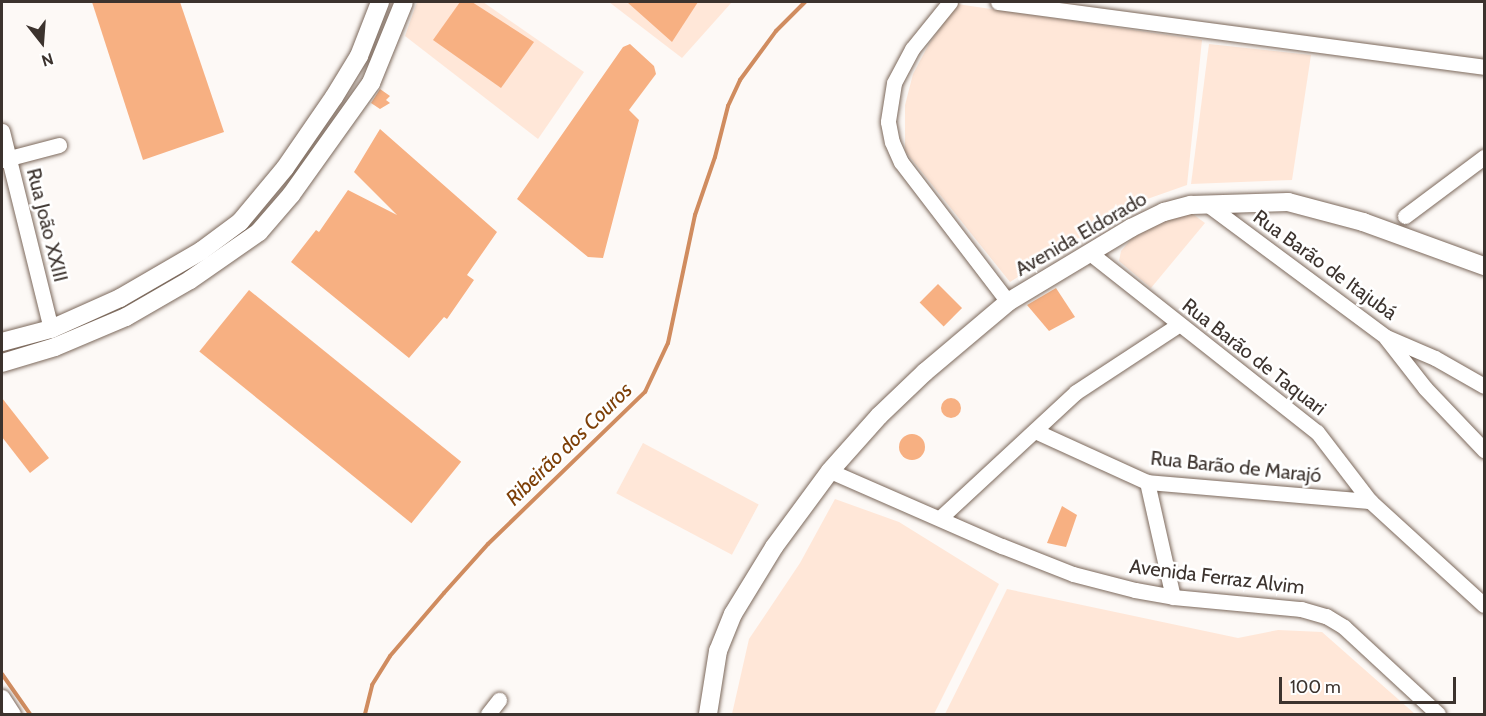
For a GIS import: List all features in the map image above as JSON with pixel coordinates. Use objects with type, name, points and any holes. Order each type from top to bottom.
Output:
[{"type":"main road","points":[[2,342],[51,328],[99,309],[201,251],[240,222],[272,185],[334,98],[359,56],[380,2]]},
{"type":"main road","points":[[2,363],[54,347],[126,317],[205,271],[259,232],[311,168],[371,83],[404,2]]},
{"type":"main road","name":"Avenida Eldorado","points":[[708,714],[718,651],[733,614],[768,556],[830,471],[879,416],[925,372],[1008,302],[1090,253],[1156,216],[1175,209],[1207,204],[1261,202],[1303,205],[1363,222],[1485,266]]},
{"type":"street","points":[[950,2],[912,49],[894,83],[888,122],[901,162],[1008,302]]},
{"type":"street","points":[[998,2],[1485,67]]},
{"type":"street","name":"Rua João XXIII","points":[[2,131],[5,159],[51,328]]},
{"type":"street","points":[[5,159],[59,145]]},
{"type":"street","points":[[1405,216],[1485,157]]},
{"type":"street","name":"Rua Barão de Itajubá","points":[[1207,204],[1386,337],[1435,358],[1485,386]]},
{"type":"street","name":"Rua Barão de Taquari","points":[[1090,253],[1178,325],[1317,432],[1370,501],[1485,605]]},
{"type":"street","points":[[940,518],[1076,392],[1178,325]]},
{"type":"street","points":[[1386,337],[1418,380],[1485,450]]},
{"type":"street","name":"Rua Barão de Marajó","points":[[1035,431],[1147,482],[1370,501]]},
{"type":"street","name":"Avenida Ferraz Alvim","points":[[830,471],[1073,574],[1173,597],[1301,609],[1326,616],[1344,627],[1438,714]]},
{"type":"street","points":[[1147,482],[1173,597]]},
{"type":"street","points":[[2,697],[13,714]]},
{"type":"street","points":[[488,714],[499,700]]},
{"type":"shaded area","points":[[417,2],[483,2],[584,72],[538,139],[405,36]]},
{"type":"shaded area","points":[[609,2],[732,2],[682,58]]},
{"type":"shaded area","points":[[957,4],[1202,40],[1187,185],[1136,203],[1010,282],[905,151],[905,105],[913,74],[929,44]]},
{"type":"shaded area","points":[[1209,44],[1311,55],[1292,180],[1191,184]]},
{"type":"shaded area","points":[[1186,209],[1205,223],[1151,288],[1119,261],[1121,251],[1132,238]]},
{"type":"shaded area","points":[[643,443],[759,505],[732,555],[616,493]]},
{"type":"shaded area","points":[[835,499],[899,522],[999,584],[934,714],[732,714],[749,639],[800,563]]},
{"type":"shaded area","points":[[1007,589],[1238,638],[1278,630],[1322,632],[1415,714],[945,714]]},
{"type":"building","points":[[92,2],[180,2],[224,132],[143,160]]},
{"type":"building","points":[[460,2],[472,2],[534,42],[501,88],[433,40]]},
{"type":"building","points":[[627,2],[698,2],[672,42]]},
{"type":"building","points":[[630,44],[654,66],[656,74],[629,110],[639,120],[603,258],[588,257],[517,199],[623,47]]},
{"type":"building","points":[[380,89],[390,96],[386,100],[390,103],[380,109],[371,103]]},
{"type":"building","points":[[380,129],[497,232],[467,275],[474,280],[447,319],[444,317],[409,358],[291,262],[316,230],[319,232],[348,190],[397,215],[354,172]]},
{"type":"building","points":[[938,284],[962,308],[944,326],[920,302]]},
{"type":"building","points":[[1056,288],[1075,317],[1049,331],[1027,305]]},
{"type":"building","points":[[249,290],[461,462],[411,523],[199,351]]},
{"type":"building","points":[[2,398],[49,458],[30,473],[2,437]]},
{"type":"building","points":[[951,398],[958,401],[961,408],[958,415],[951,418],[944,415],[941,408],[944,401]]},
{"type":"building","points":[[912,434],[922,437],[925,447],[922,457],[912,460],[902,457],[899,447],[902,437]]},
{"type":"building","points":[[1062,506],[1077,515],[1066,547],[1047,543]]},
{"type":"waterway","name":"Ribeirão dos Couros","points":[[365,714],[372,685],[390,656],[444,593],[488,544],[645,392],[668,343],[695,215],[715,157],[728,106],[740,80],[776,31],[805,2]]},
{"type":"waterway","points":[[2,674],[30,714]]}]
